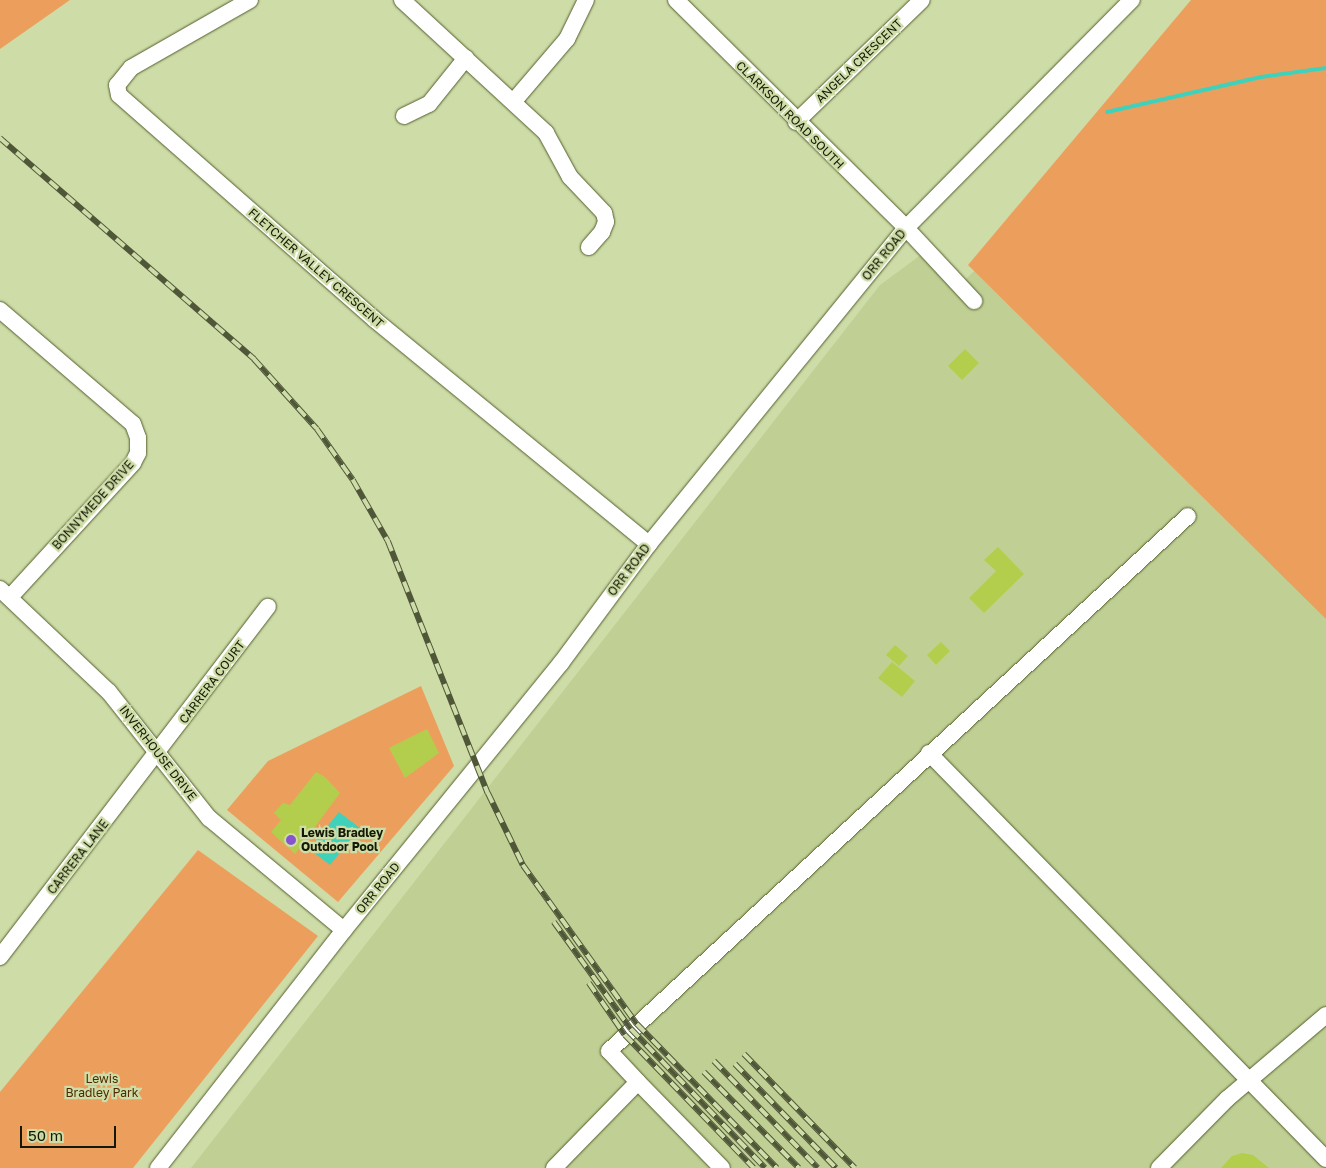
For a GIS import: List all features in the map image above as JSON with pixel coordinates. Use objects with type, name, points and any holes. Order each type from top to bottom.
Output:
[{"type":"street","name":"FLETCHER VALLEY CRESCENT","points":[[250,0],[131,68],[117,85],[119,95],[375,320],[648,544]]},
{"type":"street","points":[[402,0],[514,101],[546,133],[570,177],[604,213],[606,222],[602,232],[589,247]]},
{"type":"street","points":[[514,101],[567,39],[586,0]]},
{"type":"street","name":"CLARKSON ROAD SOUTH","points":[[676,0],[796,122],[906,228],[974,301]]},
{"type":"street","name":"ANGELA CRESCENT","points":[[796,122],[922,0]]},
{"type":"street","name":"ORR ROAD","points":[[158,1168],[344,930],[561,663],[648,544],[906,228],[1132,0]]},
{"type":"street","points":[[404,116],[429,104],[466,58]]},
{"type":"street","name":"BONNYMEDE DRIVE","points":[[0,310],[133,424],[138,438],[138,453],[133,463],[5,593]]},
{"type":"street","points":[[722,1168],[609,1051],[929,753],[1188,516]]},
{"type":"street","name":"INVERHOUSE DRIVE","points":[[5,593],[109,692],[156,756],[209,818],[344,930]]},
{"type":"street","name":"CARRERA COURT","points":[[156,756],[268,608]]},
{"type":"street","points":[[929,753],[1326,1159]]},
{"type":"street","name":"CARRERA LANE","points":[[0,957],[156,756]]},
{"type":"street","points":[[1159,1168],[1228,1099],[1326,1015]]},
{"type":"street","points":[[554,1168],[638,1082]]},
{"type":"shaded area","points":[[1326,70],[1326,1168],[191,1168],[880,285],[922,254],[954,291],[1068,177]]},
{"type":"green space","points":[[0,0],[70,0],[0,49]]},
{"type":"green space","points":[[1191,0],[1326,0],[1326,619],[968,265]]},
{"type":"green space","points":[[421,686],[454,766],[338,902],[227,810],[268,761]]},
{"type":"green space","name":"Lewis Bradley Park","points":[[198,850],[318,936],[133,1168],[0,1168],[0,1092]]},
{"type":"water","points":[[339,812],[360,828],[330,865],[309,849]]},
{"type":"building","points":[[965,349],[979,363],[962,380],[948,366]]},
{"type":"building","points":[[998,547],[1024,574],[984,613],[969,598],[996,571],[984,560]]},
{"type":"building","points":[[941,642],[950,651],[936,665],[927,655]]},
{"type":"building","points":[[895,645],[908,656],[899,666],[886,655]]},
{"type":"building","points":[[892,662],[915,681],[902,697],[878,678]]},
{"type":"building","points":[[427,729],[439,753],[405,778],[389,748]]},
{"type":"building","points":[[316,772],[325,777],[340,793],[295,854],[271,832],[281,820],[274,813],[283,803],[290,805]]},
{"type":"building","points":[[1242,1153],[1253,1155],[1269,1168],[1221,1168],[1232,1156]]},
{"type":"waterway","points":[[1107,112],[1261,77],[1326,68]]},
{"type":"railway","points":[[0,138],[254,359],[317,429],[353,480],[388,541],[488,793],[523,865],[637,1024],[777,1168]]},
{"type":"railway","points":[[554,922],[631,1029],[765,1168]]},
{"type":"railway","points":[[589,983],[625,1035],[754,1168]]},
{"type":"railway","points":[[744,1054],[855,1168]]},
{"type":"railway","points":[[714,1061],[818,1168]]},
{"type":"railway","points":[[735,1064],[836,1168]]},
{"type":"railway","points":[[704,1072],[799,1168]]},
{"type":"place","name":"Lewis Bradley Outdoor Pool","points":[[291,840]]}]
